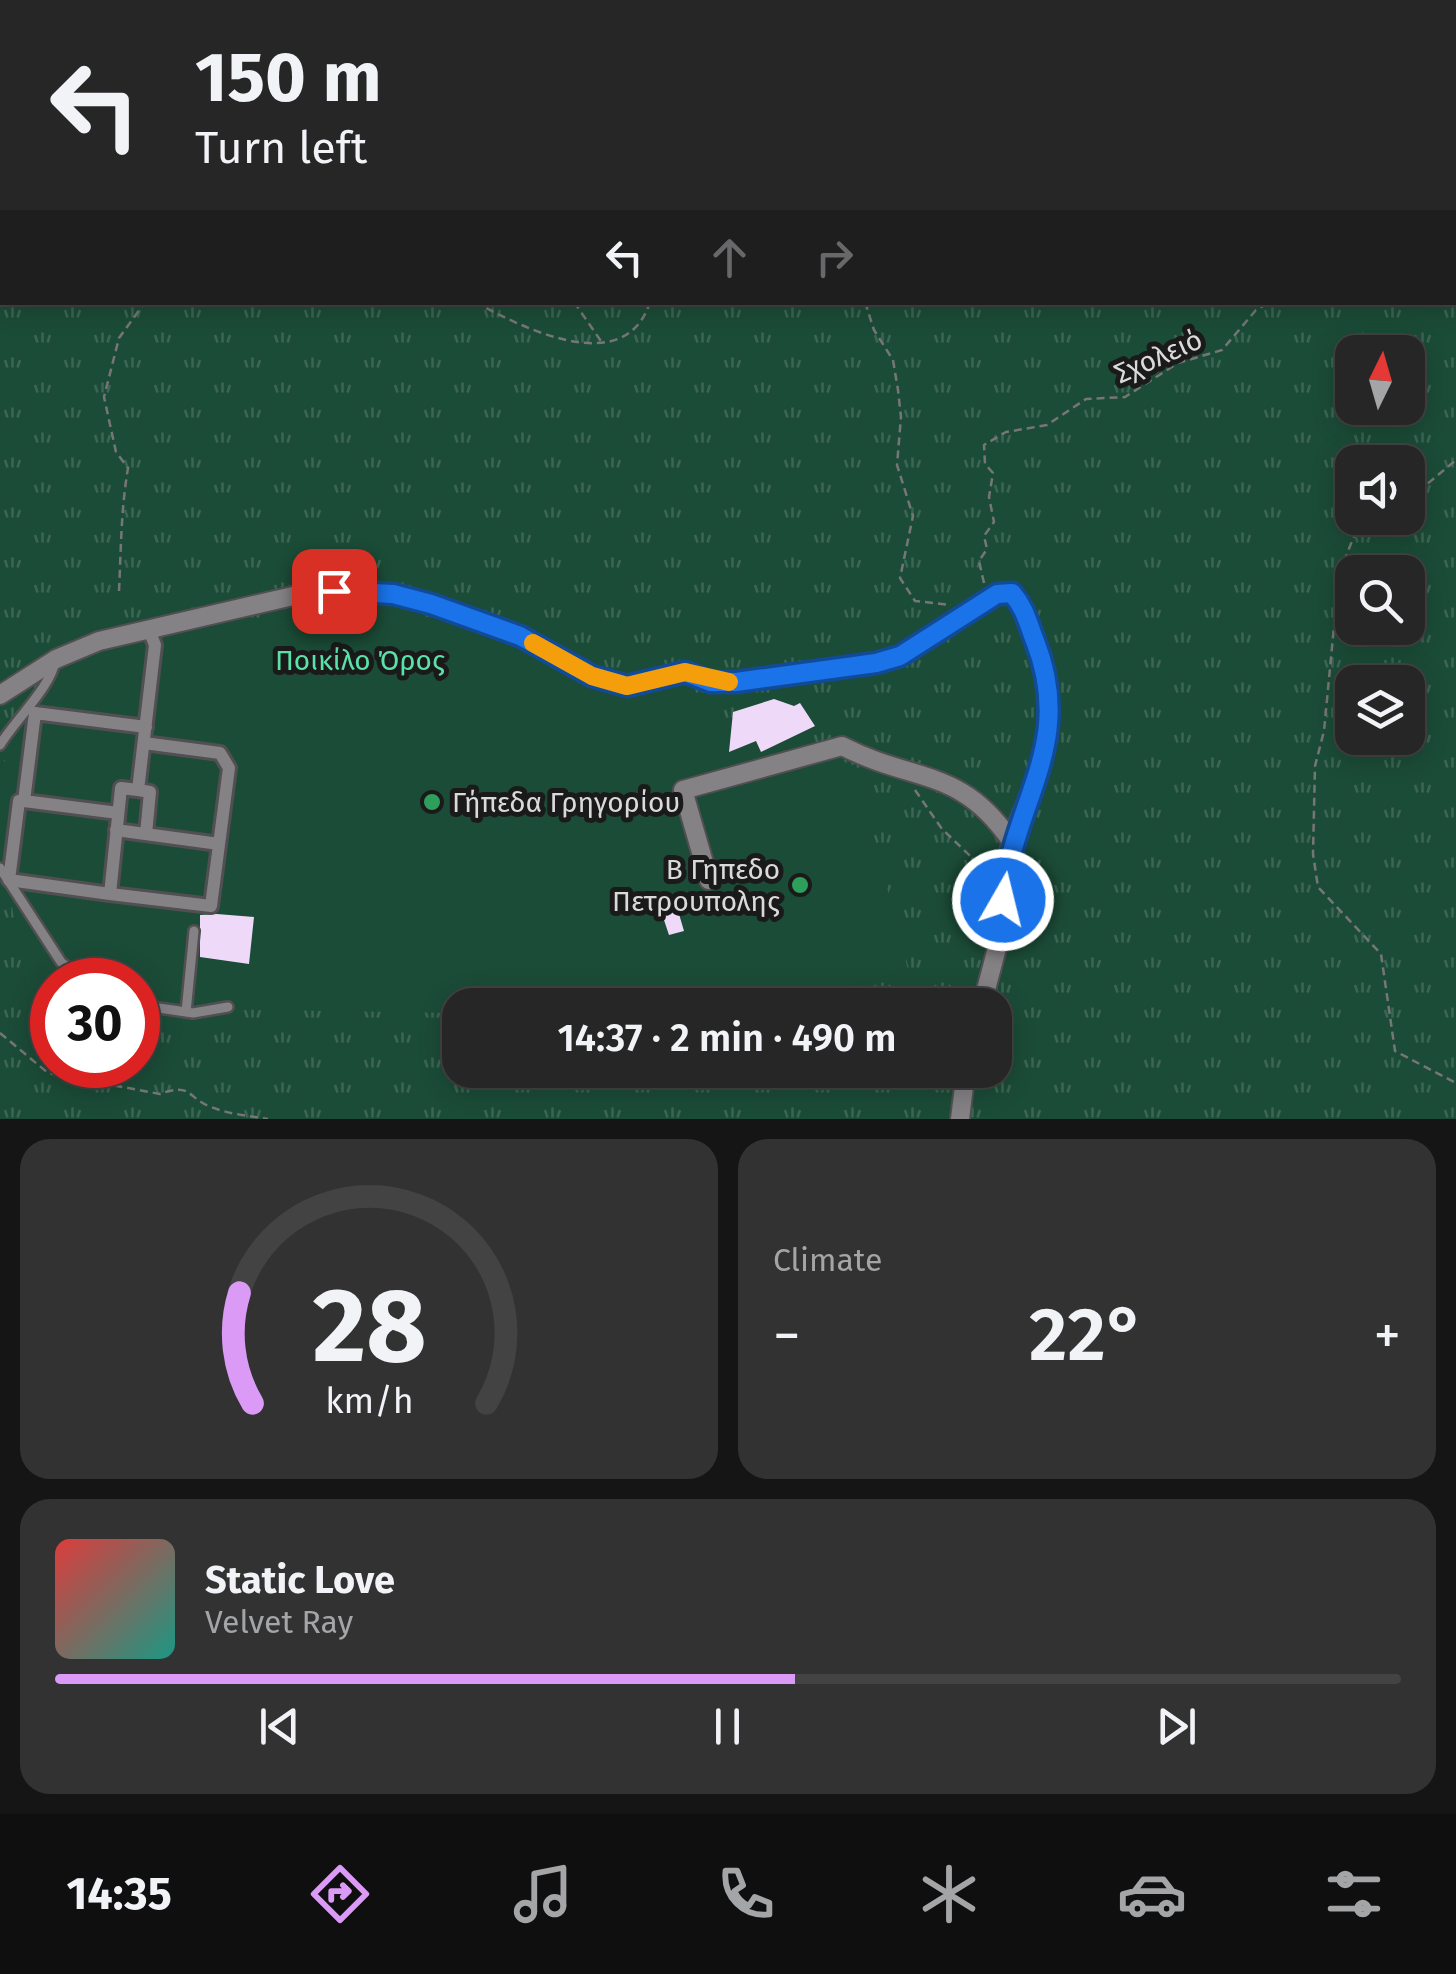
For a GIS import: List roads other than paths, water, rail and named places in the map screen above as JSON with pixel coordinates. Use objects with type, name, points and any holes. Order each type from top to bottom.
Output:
[{"type":"street","points":[[0,695],[56,658],[99,641],[293,596],[334,591],[393,594],[520,636],[592,676],[627,686],[685,672],[711,682],[736,682],[876,663],[900,656],[997,594],[1012,593],[1024,607],[1048,674],[1051,726],[1038,780],[1012,842],[998,944],[986,988]]},
{"type":"street","points":[[138,790],[156,645],[149,630]]},
{"type":"street","points":[[24,802],[35,712],[146,727]]},
{"type":"street","points":[[118,814],[18,801],[9,880],[210,906],[229,768],[220,753],[144,743]]},
{"type":"street","points":[[709,880],[683,790],[842,746],[876,763],[943,781],[979,800],[1012,842]]},
{"type":"street","points":[[110,894],[121,788],[150,792],[146,834]]},
{"type":"street","points":[[116,830],[219,844]]},
{"type":"street","points":[[960,1119],[964,1088]]},
{"type":"lane","points":[[0,745],[18,714],[53,676],[56,658]]},
{"type":"lane","points":[[0,868],[58,958]]},
{"type":"lane","points":[[186,1012],[194,931]]},
{"type":"lane","points":[[160,1008],[186,1012],[228,1007]]},
{"type":"place","name":"Γήπεδα Γρηγορίου","points":[[432,802]]},
{"type":"place","name":"Β Γηπεδο Πετρουπολης","points":[[800,885]]},
{"type":"park label","name":"Ποικίλο Όρος","points":[[360,660]]}]
